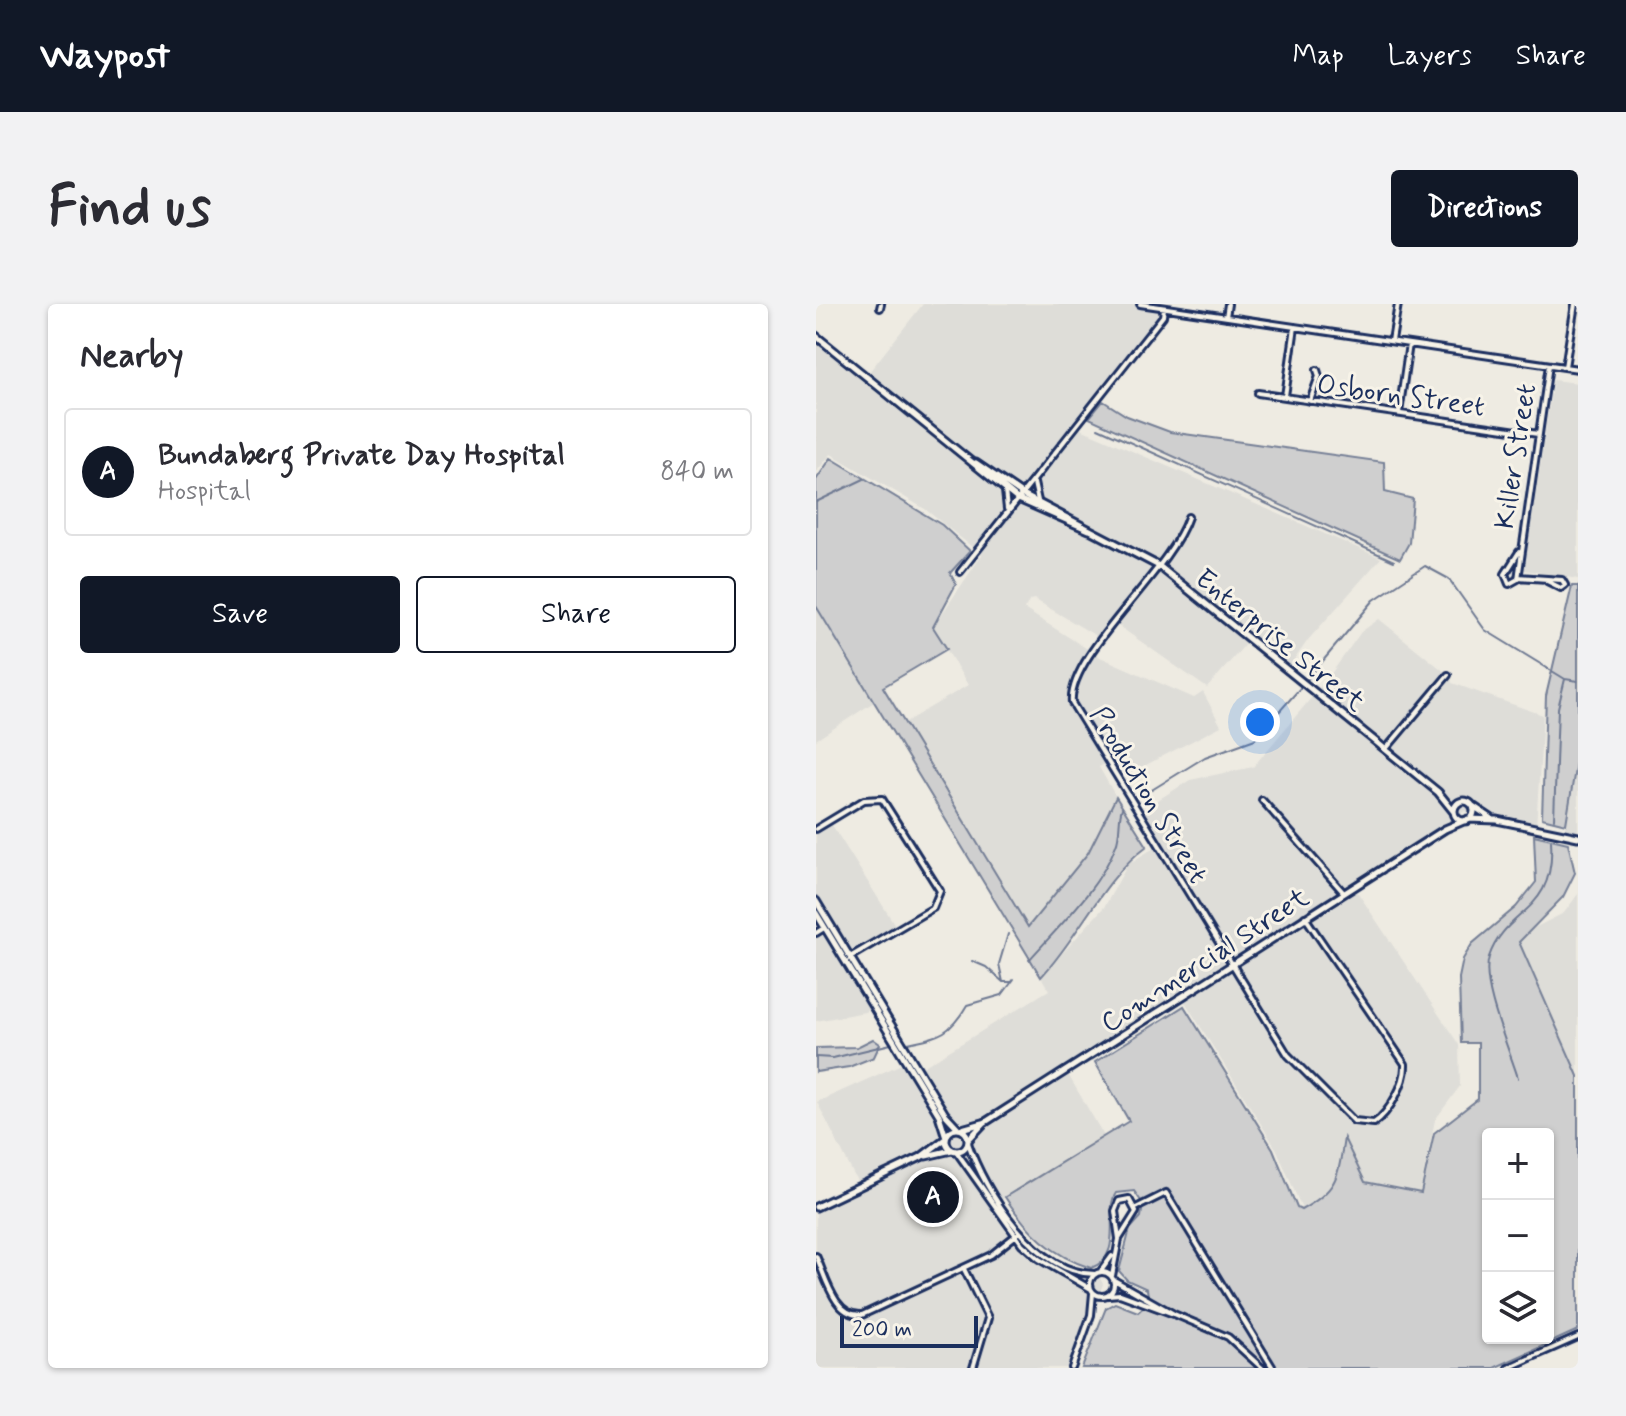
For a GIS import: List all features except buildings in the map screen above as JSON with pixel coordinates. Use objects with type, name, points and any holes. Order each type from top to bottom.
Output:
[{"type":"street","points":[[1141,304],[1578,369]]},
{"type":"street","points":[[1226,317],[1228,304]]},
{"type":"street","points":[[1392,342],[1398,304]]},
{"type":"street","points":[[1565,367],[1575,304]]},
{"type":"street","points":[[960,572],[1163,316],[1164,308]]},
{"type":"street","points":[[1285,397],[1295,327]]},
{"type":"street","name":"Enterprise Street","points":[[816,336],[1020,497],[1090,530]]},
{"type":"street","points":[[1399,413],[1409,344]]},
{"type":"street","name":"Killer Street","points":[[1519,552],[1549,365]]},
{"type":"street","points":[[1310,401],[1319,376],[1317,370]]},
{"type":"street","name":"Osborn Street","points":[[1258,393],[1538,434]]},
{"type":"street","points":[[1020,497],[1027,484],[1041,470]]},
{"type":"street","points":[[1034,480],[1040,504]]},
{"type":"street","points":[[1005,514],[1006,487],[1019,488],[1027,484]]},
{"type":"street","name":"Enterprise Street","points":[[1020,497],[1040,504],[1159,566],[1438,792],[1454,813]]},
{"type":"street","name":"Production Street","points":[[1188,517],[1183,531],[1159,566],[1076,673],[1072,703],[1231,965],[1295,1063],[1354,1121],[1365,1125],[1378,1121],[1403,1080],[1405,1064],[1305,917]]},
{"type":"street","points":[[1519,552],[1518,577],[1513,584],[1504,578],[1519,552]]},
{"type":"street","points":[[1518,577],[1547,581]]},
{"type":"street","points":[[1386,749],[1448,675]]},
{"type":"street","name":"Enterprise Street","points":[[1438,792],[1472,806]]},
{"type":"street","points":[[816,829],[864,800],[882,799],[940,891],[933,908],[848,959]]},
{"type":"street","points":[[1262,800],[1344,893]]},
{"type":"street","name":"Commercial Street","points":[[1445,829],[1460,801]]},
{"type":"street","points":[[1467,820],[1474,812],[1472,806]]},
{"type":"street","points":[[1472,806],[1497,820]]},
{"type":"street","points":[[1454,813],[1467,820],[1497,820],[1578,837]]},
{"type":"street","name":"Commercial Street","points":[[954,1150],[968,1142],[984,1123],[1445,829],[1467,820]]},
{"type":"street","points":[[816,901],[827,926]]},
{"type":"street","points":[[816,913],[945,1114],[968,1142],[976,1163],[1020,1232],[1061,1265],[1113,1278],[1174,1314]]},
{"type":"street","points":[[816,933],[827,926]]},
{"type":"street","points":[[848,959],[939,1115],[946,1138],[1015,1237],[1039,1259],[1082,1281],[1092,1291],[1106,1295],[1120,1294],[1228,1337],[1262,1368]]},
{"type":"street","name":"Commercial Street","points":[[959,1128],[984,1123]]},
{"type":"street","points":[[816,1207],[921,1157],[946,1138],[950,1130],[959,1128]]},
{"type":"street","points":[[921,1157],[954,1150]]},
{"type":"street","points":[[1091,1315],[1090,1282],[1113,1254],[1136,1208],[1166,1193],[1273,1368]]},
{"type":"street","points":[[1119,1239],[1117,1204],[1129,1199],[1136,1208]]},
{"type":"street","points":[[816,1256],[841,1309],[857,1316],[964,1269],[997,1251],[1020,1232]]},
{"type":"street","points":[[1072,1368],[1091,1315],[1114,1288],[1113,1254]]},
{"type":"street","points":[[964,1269],[988,1318],[973,1368]]},
{"type":"street","points":[[1508,1368],[1578,1337]]},
{"type":"shaded area","points":[[923,304],[1137,304],[1165,308],[1164,316],[1076,427],[1381,558],[1308,640],[1287,670],[1249,640],[1207,688],[1116,624],[1103,640],[1034,599],[1030,600],[1024,609],[1100,657],[1194,698],[1203,692],[1221,726],[1117,780],[1106,763],[1099,767],[1116,797],[1088,853],[1028,928],[904,723],[968,685],[933,627],[982,555],[925,509],[831,454],[816,472],[816,337],[866,376]]},
{"type":"shaded area","points":[[1553,380],[1578,383],[1578,579],[1524,570]]},
{"type":"shaded area","points":[[1103,401],[1127,416],[1170,432],[1384,462],[1385,492],[1413,499],[1409,543],[1400,559],[1089,418]]},
{"type":"shaded area","points":[[831,458],[942,525],[970,551],[950,573],[956,584],[933,627],[947,649],[883,687],[1028,927],[1088,853],[1116,797],[1147,846],[1117,874],[1041,977],[816,606],[816,480]]},
{"type":"shaded area","points":[[1572,586],[1578,586],[1578,751],[1566,824],[1542,818],[1546,696]]},
{"type":"shaded area","points":[[816,606],[874,702],[816,740]]},
{"type":"shaded area","points":[[1379,619],[1451,677],[1452,683],[1543,715],[1536,828],[1464,811],[1445,829],[1354,887],[1459,1045],[1460,1086],[1435,1120],[1420,1192],[1365,1181],[1305,1216],[1277,1150],[1182,997],[1066,1071],[1104,1136],[999,1201],[1020,1232],[1051,1258],[1076,1270],[1097,1272],[1103,1284],[1072,1368],[816,1368],[816,1208],[860,1187],[817,1102],[906,1062],[913,1073],[1049,990],[1041,977],[1105,906],[1128,864],[1157,846],[1137,813],[1190,780],[1253,767],[1328,678],[1361,632]]},
{"type":"shaded area","points":[[1578,751],[1578,837],[1564,834]]},
{"type":"shaded area","points":[[827,817],[900,933],[856,960],[880,1003],[865,1012],[816,1021],[816,823]]},
{"type":"shaded area","points":[[1534,835],[1568,843],[1575,873],[1563,897],[1519,942],[1578,1076],[1578,1330],[1554,1341],[1554,1128],[1482,1128],[1482,1344],[1547,1344],[1494,1368],[1082,1368],[1106,1308],[1115,1303],[1138,1312],[1149,1302],[1147,1289],[1127,1280],[1119,1271],[1130,1229],[1141,1217],[1143,1204],[1134,1191],[1116,1193],[1108,1253],[1102,1262],[1091,1268],[1064,1257],[1042,1241],[1022,1221],[1005,1197],[1129,1121],[1095,1062],[1184,1006],[1273,1149],[1297,1208],[1301,1210],[1313,1203],[1329,1189],[1338,1173],[1344,1138],[1365,1182],[1421,1193],[1434,1133],[1478,1099],[1478,1043],[1461,1043],[1459,978],[1463,959],[1472,944],[1516,907],[1536,882]]},
{"type":"shaded area","points":[[1578,894],[1578,1076],[1519,942],[1534,928],[1564,913]]},
{"type":"shaded area","points":[[873,1039],[880,1044],[874,1057],[849,1067],[816,1072],[816,1048],[857,1047]]},
{"type":"waterway","points":[[1098,428],[1394,561]]},
{"type":"waterway","points":[[816,502],[864,479]]},
{"type":"waterway","points":[[1306,681],[1374,600],[1425,566],[1449,579],[1485,630],[1565,679],[1578,681]]},
{"type":"waterway","points":[[1554,819],[1558,708],[1565,679]]},
{"type":"waterway","points":[[1142,796],[1205,757],[1255,739],[1302,686]]},
{"type":"waterway","points":[[1029,960],[1078,906],[1100,876],[1118,840],[1122,808]]},
{"type":"waterway","points":[[1518,1078],[1497,1018],[1487,969],[1497,941],[1538,897],[1546,883],[1551,841]]},
{"type":"waterway","points":[[1008,934],[999,964],[1003,982],[1011,982]]},
{"type":"waterway","points":[[972,961],[986,967],[1003,982]]},
{"type":"waterway","points":[[908,1043],[944,1032],[967,1005],[1002,995],[1014,979]]},
{"type":"waterway","points":[[816,1057],[833,1058],[891,1044]]},
{"type":"place","name":"Bundaberg Private Day Hospital","points":[[933,1197]]}]
